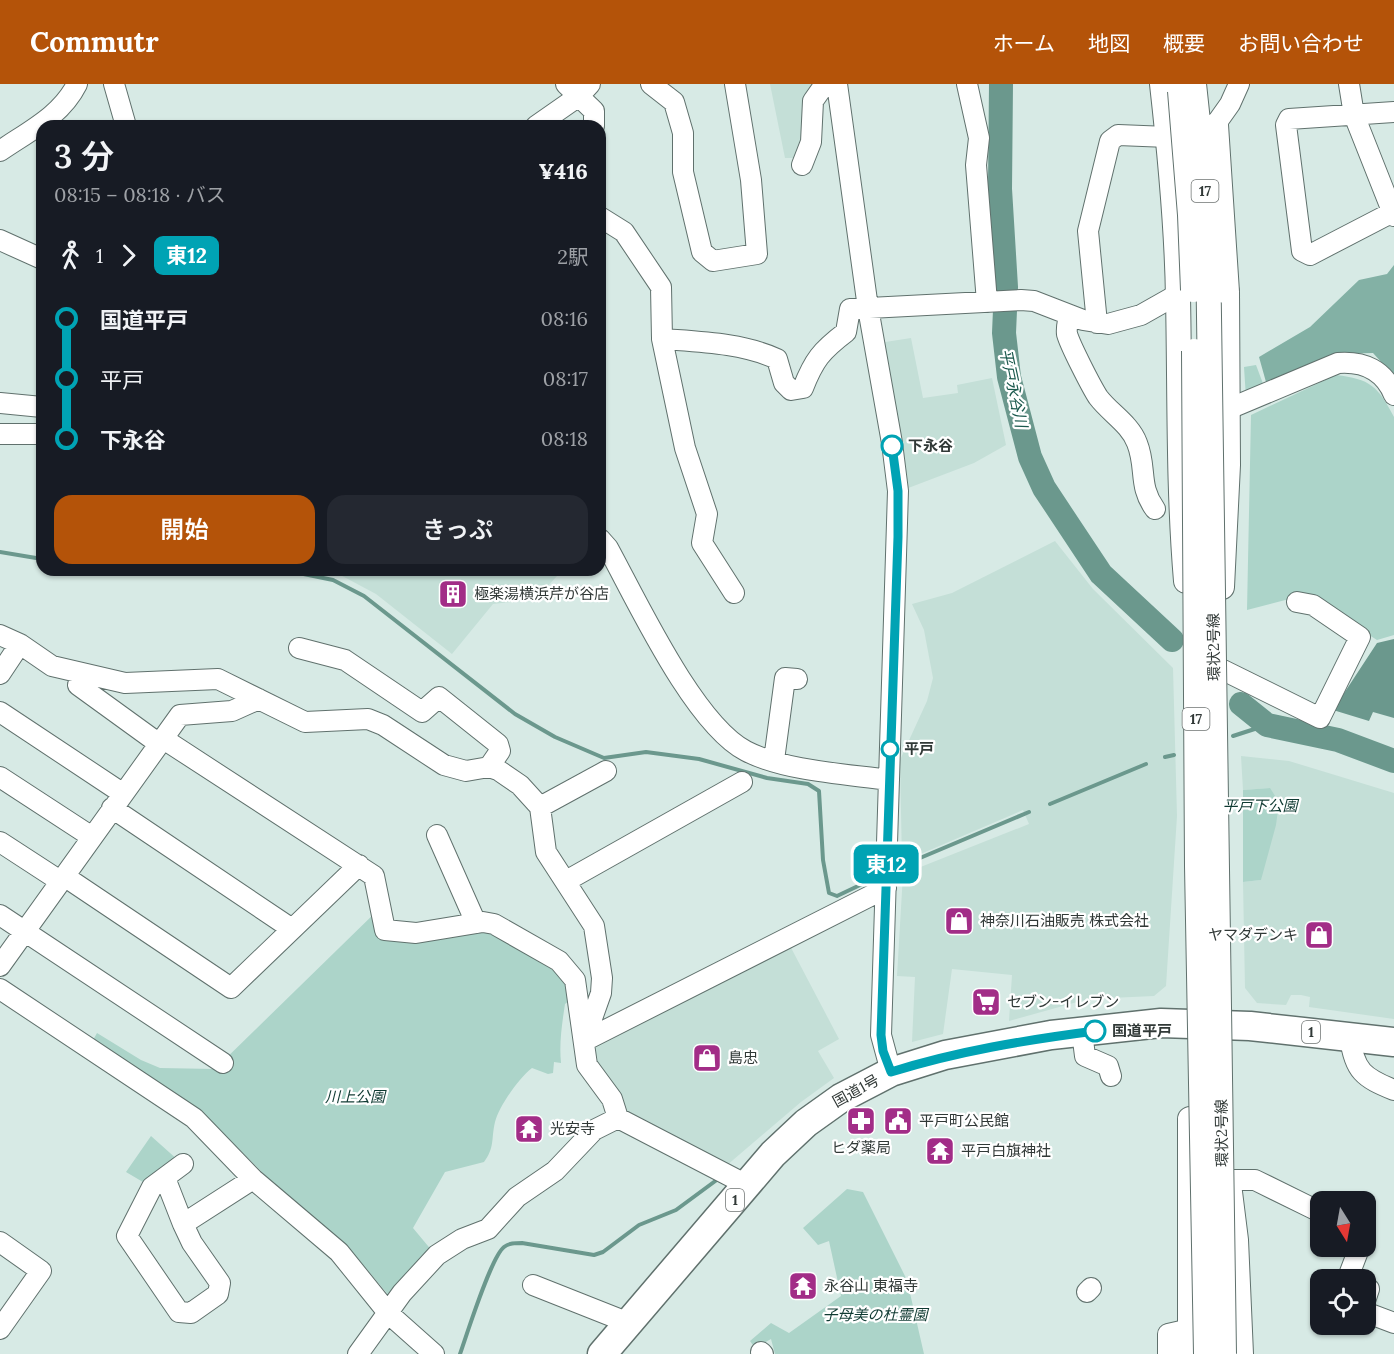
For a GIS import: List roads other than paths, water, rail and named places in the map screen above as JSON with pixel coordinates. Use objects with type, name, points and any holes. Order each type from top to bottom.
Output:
[{"type":"highway","name":"国道1号","points":[[602,1354],[773,1154],[806,1123],[841,1098],[891,1072],[945,1055],[1082,1032],[1161,1023],[1227,1025],[1394,1042]]},
{"type":"main road","points":[[1162,84],[1168,137],[1178,296],[1179,505],[1188,608],[1191,1024],[1190,1354]]},
{"type":"main road","name":"環状2号線","points":[[1179,84],[1189,206],[1193,301],[1197,854],[1206,1354]]},
{"type":"main road","name":"環状2号線","points":[[1194,84],[1205,187],[1208,257],[1224,1354]]},
{"type":"main road","points":[[1211,84],[1220,163],[1227,292],[1227,524],[1221,607],[1228,871],[1228,1180],[1236,1240],[1241,1354]]},
{"type":"street","points":[[46,120],[55,114],[78,84]]},
{"type":"street","points":[[114,84],[125,120]]},
{"type":"street","points":[[121,104],[134,84]]},
{"type":"street","points":[[651,84],[674,102],[683,133],[683,172],[702,252],[713,261],[757,254],[751,180],[735,84]]},
{"type":"street","points":[[802,165],[810,142],[813,101],[825,84]]},
{"type":"street","points":[[838,84],[868,308],[892,443],[898,491],[881,1035],[883,1051],[891,1072]]},
{"type":"street","points":[[967,84],[979,138],[976,165],[991,302]]},
{"type":"street","points":[[662,339],[710,342],[767,355],[777,359],[784,383],[791,390],[803,388],[814,361],[824,349],[846,332],[850,309],[1015,300],[1034,302],[1097,323],[1124,322],[1178,296],[1201,280],[1204,270],[1196,162],[1198,149],[1230,104],[1239,84]]},
{"type":"street","points":[[1349,84],[1354,115],[1385,173],[1393,214],[1310,255],[1302,251],[1286,125],[1289,119],[1354,115],[1394,112]]},
{"type":"street","points":[[543,120],[578,88],[594,111],[594,120]]},
{"type":"street","points":[[0,151],[36,127]]},
{"type":"street","points":[[1097,323],[1088,231],[1110,141],[1118,135],[1168,137]]},
{"type":"street","points":[[606,221],[624,232],[661,287],[662,339],[685,448],[706,513],[702,543],[734,593]]},
{"type":"street","points":[[0,240],[36,256]]},
{"type":"street","points":[[1069,315],[1067,334],[1099,398],[1109,406],[1137,442],[1142,462],[1142,485],[1155,509]]},
{"type":"street","points":[[1226,410],[1338,363],[1354,362],[1372,368],[1384,377],[1394,395]]},
{"type":"street","points":[[0,403],[36,406]]},
{"type":"street","points":[[0,434],[36,434]]},
{"type":"street","points":[[606,546],[669,659],[711,721],[725,736],[746,751],[774,760],[889,780]]},
{"type":"street","points":[[1223,670],[1320,718],[1360,637],[1313,605],[1298,602]]},
{"type":"street","points":[[0,635],[20,644],[160,740],[374,876],[385,930],[416,933],[476,923],[494,924],[559,961],[575,980],[587,1065],[612,1099],[618,1118],[747,1185]]},
{"type":"street","points":[[0,674],[20,644]]},
{"type":"street","points":[[299,648],[345,660],[422,712],[439,697],[498,744],[500,752],[489,767]]},
{"type":"street","points":[[52,666],[125,682],[218,679],[305,722],[368,719],[383,725],[444,765],[466,771],[489,767],[498,770],[520,785],[540,807],[546,852],[594,926],[602,993],[584,1041]]},
{"type":"street","points":[[774,760],[785,678],[797,679]]},
{"type":"street","points":[[0,966],[180,715],[222,713],[259,699]]},
{"type":"street","points":[[0,712],[292,929]]},
{"type":"street","points":[[540,807],[606,771]]},
{"type":"street","points":[[0,777],[92,837]]},
{"type":"street","points":[[566,881],[742,782]]},
{"type":"street","points":[[437,834],[476,923]]},
{"type":"street","points":[[0,842],[62,879],[231,988],[359,865]]},
{"type":"street","points":[[584,1041],[886,888]]},
{"type":"street","points":[[0,915],[223,1063]]},
{"type":"street","points":[[0,989],[194,1118],[253,1179],[339,1252],[389,1314],[434,1354]]},
{"type":"street","points":[[1082,1032],[1085,1056],[1108,1066],[1111,1076]]},
{"type":"street","points":[[1350,1036],[1352,1053],[1357,1066],[1368,1080],[1394,1090]]},
{"type":"street","points":[[358,1354],[402,1293],[437,1255],[462,1239],[488,1229],[517,1197],[555,1171],[594,1130],[618,1118]]},
{"type":"street","points":[[165,1178],[192,1243],[220,1283],[218,1294],[191,1313],[180,1312],[127,1236],[152,1187],[183,1164]]},
{"type":"street","points":[[183,1224],[253,1179]]},
{"type":"street","points":[[1228,1180],[1255,1180],[1310,1207]]},
{"type":"street","points":[[0,1242],[41,1270],[2,1321]]},
{"type":"street","points":[[533,1285],[629,1323]]},
{"type":"street","points":[[1376,1316],[1394,1323]]},
{"type":"street","points":[[1168,1354],[1168,1334],[1190,1329]]},
{"type":"waterway","name":"平戸永谷川","points":[[1001,84],[1000,189],[1006,287],[1004,333],[1009,377],[1030,457],[1044,488],[1101,574],[1172,640]]},
{"type":"waterway","points":[[0,552],[36,558]]},
{"type":"waterway","points":[[313,576],[333,580],[364,596],[515,714],[555,737],[604,758],[646,752],[699,759],[767,778],[808,784],[819,791],[823,860],[829,893],[837,896],[879,876]]},
{"type":"waterway","name":"平戸永谷川","points":[[1241,704],[1267,725],[1338,740],[1394,761]]},
{"type":"waterway","points":[[1233,736],[1267,725]]},
{"type":"waterway","points":[[1165,757],[1174,755]]},
{"type":"waterway","points":[[1050,804],[1146,764]]},
{"type":"waterway","points":[[894,869],[1029,812]]},
{"type":"waterway","points":[[460,1354],[486,1280],[504,1247],[522,1243],[594,1255],[603,1252],[639,1225],[676,1210],[718,1179]]},
{"type":"place","name":"下永谷","points":[[892,446]]},
{"type":"place","name":"極楽湯横浜芹が谷店","points":[[453,594]]},
{"type":"place","name":"平戸","points":[[890,749]]},
{"type":"place","name":"神奈川石油販売 株式会社","points":[[959,921]]},
{"type":"place","name":"ヤマダデンキ","points":[[1319,935]]},
{"type":"place","name":"セブン-イレブン","points":[[986,1002]]},
{"type":"place","name":"国道平戸","points":[[1095,1031]]},
{"type":"place","name":"島忠","points":[[707,1058]]},
{"type":"place","name":"ヒダ薬局","points":[[861,1121]]},
{"type":"place","name":"平戸町公民館","points":[[898,1121]]},
{"type":"place","name":"光安寺","points":[[529,1129]]},
{"type":"place","name":"平戸白旗神社","points":[[940,1151]]},
{"type":"place","name":"永谷山 東福寺","points":[[803,1286]]},
{"type":"park label","name":"平戸下公園","points":[[1260,806]]},
{"type":"park label","name":"川上公園","points":[[355,1097]]},
{"type":"park label","name":"子母美の杜霊園","points":[[875,1315]]}]
